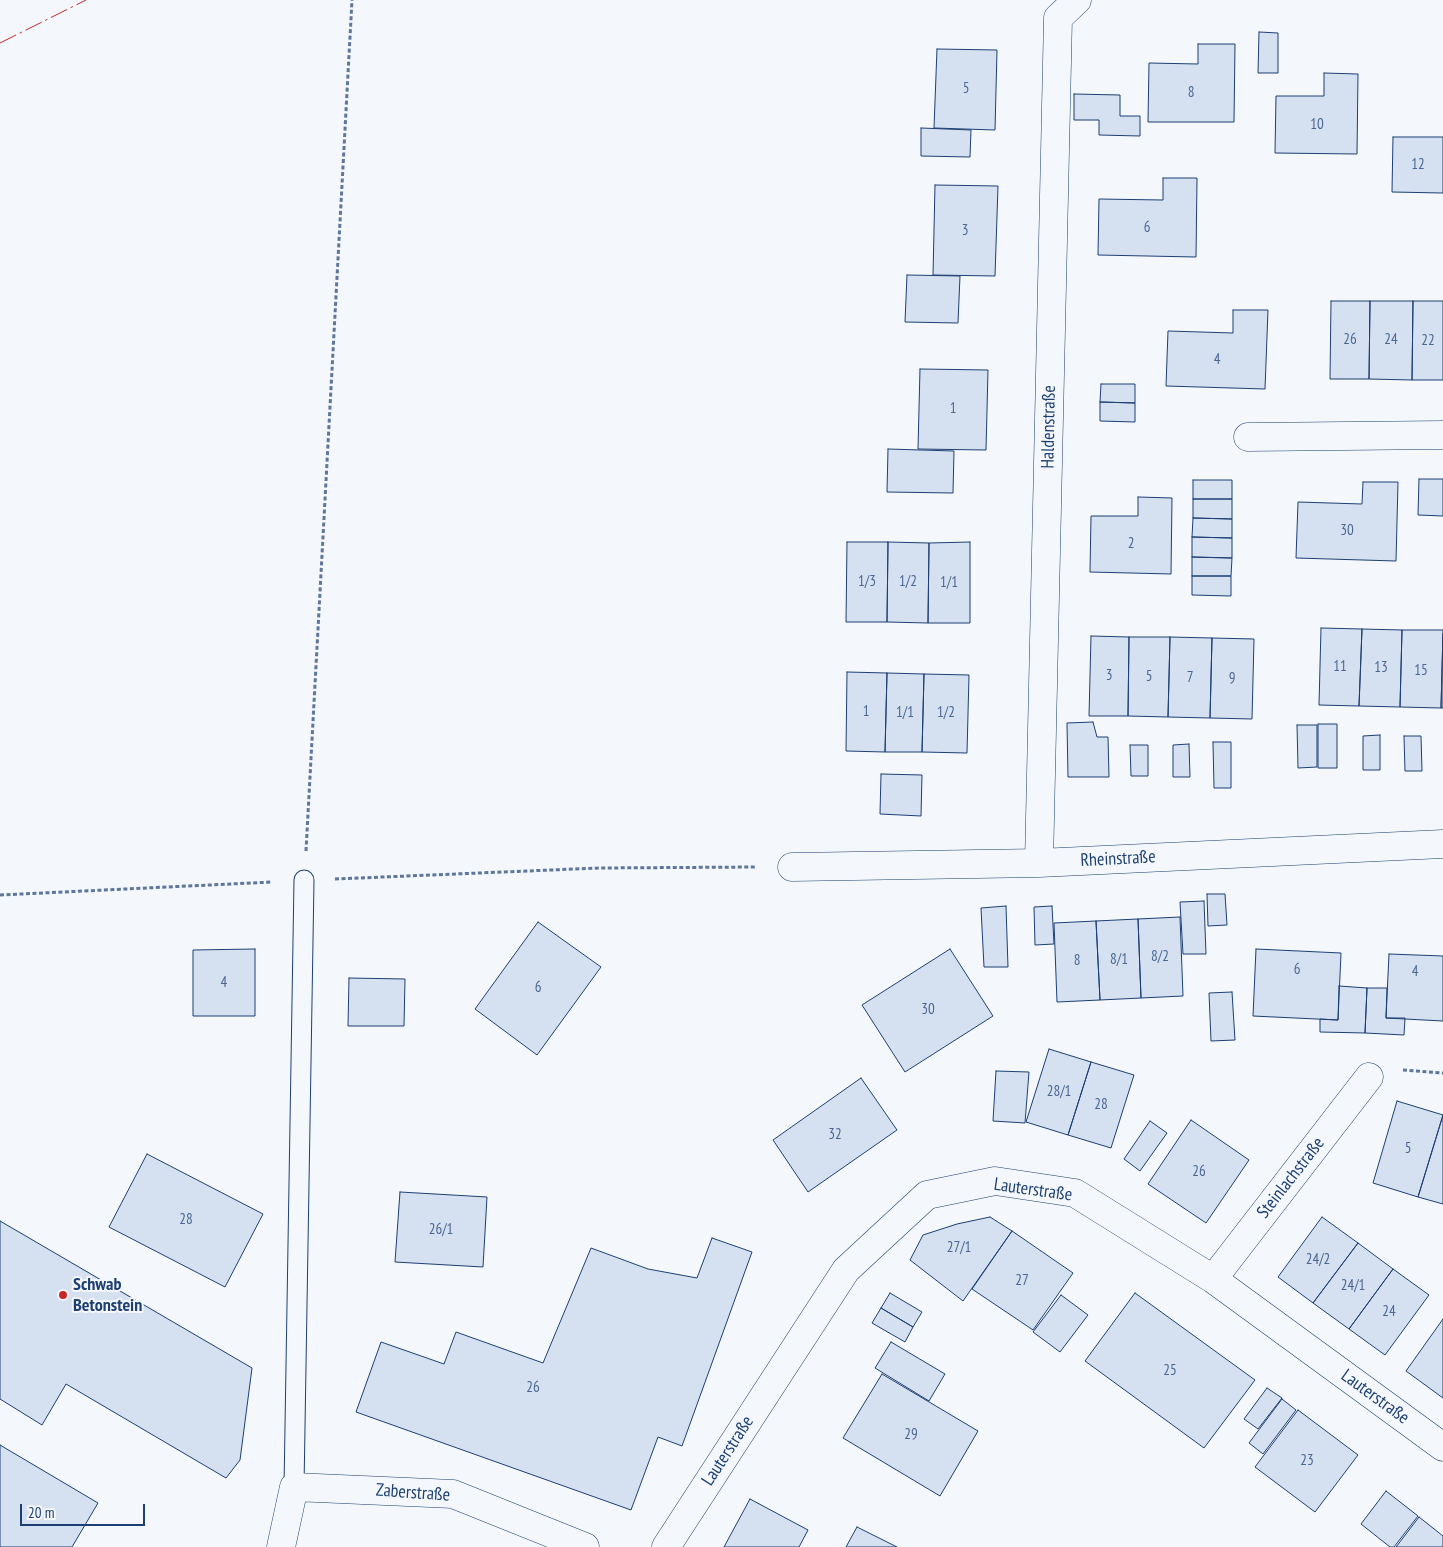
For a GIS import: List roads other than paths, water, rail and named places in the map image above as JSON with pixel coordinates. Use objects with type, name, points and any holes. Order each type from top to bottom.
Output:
[{"type":"street","name":"Haldenstraße","points":[[1039,863],[1058,18],[1077,0]]},
{"type":"street","points":[[1248,437],[1443,435]]},
{"type":"street","name":"Rheinstraße","points":[[792,867],[1039,863],[1443,844]]},
{"type":"street","name":"Steinlachstraße","points":[[1213,1280],[1370,1077]]},
{"type":"street","name":"Lauterstraße","points":[[666,1547],[846,1270],[927,1195],[995,1182],[1075,1193],[1213,1280],[1443,1447]]},
{"type":"street","points":[[281,1547],[294,1487]]},
{"type":"street","name":"Zaberstraße","points":[[294,1487],[453,1494],[585,1547]]},
{"type":"lane","points":[[294,1487],[304,880]]},
{"type":"place","name":"Schwab Betonstein","points":[[63,1295]]}]
